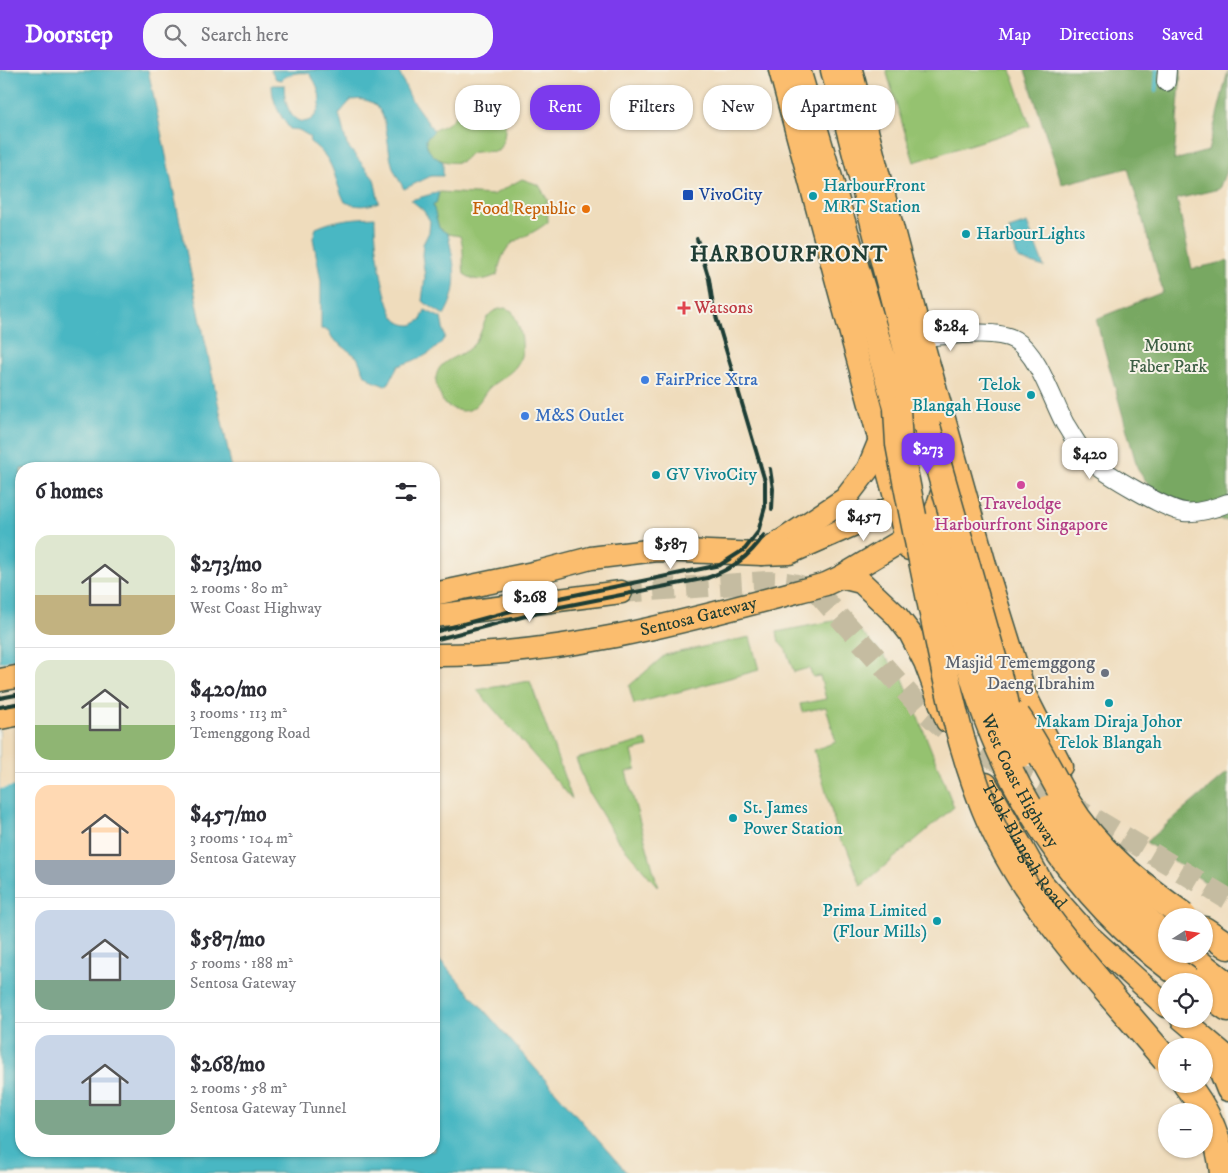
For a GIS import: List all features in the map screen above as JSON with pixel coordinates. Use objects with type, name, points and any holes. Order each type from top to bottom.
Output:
[{"type":"highway","name":"West Coast Highway","points":[[798,70],[983,706],[1018,784],[1048,836],[1087,890],[1111,917],[1137,941],[1179,973]]},
{"type":"highway","name":"West Coast Highway","points":[[834,70],[930,435],[1019,752],[1053,812],[1111,886],[1136,912],[1158,930]]},
{"type":"highway","points":[[897,409],[898,444],[944,666],[966,752],[986,810],[1015,867],[1052,924],[1158,1050]]},
{"type":"highway","points":[[1004,696],[1035,742],[1068,803],[1103,849],[1149,892],[1172,908]]},
{"type":"highway","points":[[1213,936],[1228,946]]},
{"type":"highway","points":[[1199,963],[1228,986]]},
{"type":"highway","points":[[1213,998],[1228,1008]]},
{"type":"highway","points":[[1193,1093],[1208,1118],[1219,1150],[1223,1173]]},
{"type":"main road","name":"Telok Blangah Road","points":[[780,70],[880,440],[896,506],[969,744],[997,805],[1042,883],[1062,907],[1110,956],[1158,999]]},
{"type":"main road","points":[[851,70],[921,337],[985,565],[1026,697],[1086,810],[1126,862],[1157,890],[1183,908]]},
{"type":"main road","points":[[762,554],[846,499],[868,469],[880,440]]},
{"type":"main road","name":"Sentosa Gateway","points":[[440,655],[474,656],[530,650],[612,637],[696,618],[826,584],[841,578],[928,525],[936,511],[949,472],[952,447]]},
{"type":"main road","points":[[440,593],[601,556],[656,550],[762,554],[789,553],[828,538],[896,506],[918,501],[930,505],[985,565]]},
{"type":"main road","points":[[841,578],[861,582],[896,615],[910,634],[925,662],[969,777],[982,794],[997,805]]},
{"type":"main road","points":[[440,615],[621,592]]},
{"type":"main road","points":[[0,680],[15,677]]},
{"type":"main road","points":[[0,718],[15,715]]},
{"type":"main road","points":[[1213,929],[1228,940]]},
{"type":"main road","points":[[1193,1028],[1204,1038]]},
{"type":"main road","points":[[1213,1045],[1228,1058]]},
{"type":"main road","points":[[1213,1052],[1228,1090]]},
{"type":"street","points":[[921,337],[986,334],[1000,335],[1016,340],[1048,382],[1064,422],[1092,462],[1157,502],[1184,512],[1212,509],[1228,503]]},
{"type":"green space","points":[[886,70],[1011,70],[1030,126],[914,162],[895,100],[895,85],[891,85]]},
{"type":"green space","name":"Mount Faber Park","points":[[1025,70],[1181,70],[1174,160],[1208,151],[1228,71],[1228,166],[1219,189],[1177,199],[1192,269],[1228,261],[1228,521],[1169,514],[1138,470],[1096,319],[1163,292],[1128,168],[1062,184]]},
{"type":"green space","points":[[455,116],[455,130],[505,130],[498,151],[471,153],[464,160],[454,163],[436,158],[427,149],[425,144],[426,138],[433,131]]},
{"type":"green space","points":[[522,179],[539,185],[547,199],[548,222],[509,246],[497,275],[480,280],[468,277],[464,274],[460,236],[448,234],[439,228],[432,205],[436,204],[439,192],[493,195]]},
{"type":"green space","points":[[505,308],[512,311],[521,334],[522,353],[518,364],[511,372],[490,387],[473,408],[466,411],[444,404],[436,381],[441,366],[472,346],[477,340],[487,317],[497,310]]},
{"type":"green space","points":[[848,618],[901,674],[954,807],[861,886],[847,848],[840,841],[814,750],[836,742],[826,707],[802,712],[800,704],[826,699],[820,676],[813,677],[809,668],[794,672],[786,650],[779,642],[777,632]]},
{"type":"green space","points":[[750,637],[759,670],[634,704],[629,686],[665,655]]},
{"type":"green space","points":[[530,681],[572,799],[477,690]]},
{"type":"green space","points":[[646,740],[648,747],[632,751],[636,769],[626,772],[658,887],[617,839],[589,793],[576,759]]},
{"type":"green space","points":[[1228,772],[1228,893],[1205,882],[1146,842]]},
{"type":"water","points":[[0,70],[148,70],[231,462],[15,462],[15,1157],[440,1157],[440,960],[627,1173],[0,1173]]},
{"type":"water","points":[[271,70],[398,70],[411,99],[434,131],[426,139],[426,143],[431,153],[443,162],[443,176],[431,176],[404,189],[393,167],[384,120],[380,110],[374,104],[364,100],[351,100],[339,114],[347,145],[374,179],[379,202],[362,206],[345,202],[325,155],[310,142],[309,136],[299,130],[290,129],[283,119],[275,103],[272,85],[284,85],[287,105],[294,117],[302,122],[310,120],[317,113],[320,102],[318,89],[309,73],[294,74],[282,80],[276,79]]},
{"type":"water","points":[[439,192],[436,204],[433,205],[439,228],[448,234],[455,275],[453,294],[444,315],[422,301],[425,277],[422,255],[423,244],[429,232],[430,221],[423,210],[411,200]]},
{"type":"water","points":[[375,217],[380,269],[387,298],[395,318],[403,324],[412,325],[421,320],[425,310],[441,318],[445,337],[431,352],[398,366],[389,383],[385,386],[365,375],[357,357],[333,339],[328,330],[321,329],[321,281],[313,238],[316,228],[323,225],[345,220]]},
{"type":"water","points":[[1027,223],[1044,267],[1018,259],[1009,229]]},
{"type":"pier","points":[[15,659],[15,786],[0,789],[0,663]]},
{"type":"waterway","points":[[1156,91],[1157,70]]},
{"type":"tunnel","points":[[621,592],[781,582],[806,587],[818,593],[920,707],[947,731],[1228,899]]},
{"type":"railway","points":[[440,630],[555,599],[720,565],[745,549],[758,532],[765,507],[765,481],[713,306],[709,279],[697,239]]},
{"type":"railway","points":[[770,469],[773,489],[772,509]]},
{"type":"railway","points":[[440,638],[560,607],[707,578],[724,571],[746,556],[764,535]]},
{"type":"railway","points":[[0,698],[15,695]]},
{"type":"railway","points":[[0,707],[15,704]]},
{"type":"place","name":"VivoCity","points":[[688,195]]},
{"type":"place","name":"HarbourFront MRT Station","points":[[813,196]]},
{"type":"place","name":"Food Republic","points":[[586,209]]},
{"type":"place","name":"HarbourLights","points":[[966,234]]},
{"type":"place","name":"Watsons","points":[[684,308]]},
{"type":"place","name":"FairPrice Xtra","points":[[645,380]]},
{"type":"place","name":"Telok Blangah House","points":[[1031,395]]},
{"type":"place","name":"M&S Outlet","points":[[525,416]]},
{"type":"place","name":"GV VivoCity","points":[[656,475]]},
{"type":"place","name":"Travelodge Harbourfront Singapore","points":[[1021,485]]},
{"type":"place","name":"Masjid Tememggong Daeng Ibrahim","points":[[1105,673]]},
{"type":"place","name":"Makam Diraja Johor Telok Blangah","points":[[1109,703]]},
{"type":"place","name":"St. James Power Station","points":[[733,818]]},
{"type":"place","name":"Prima Limited (Flour Mills)","points":[[937,921]]},
{"type":"district","name":"HARBOURFRONT","points":[[789,254]]}]
